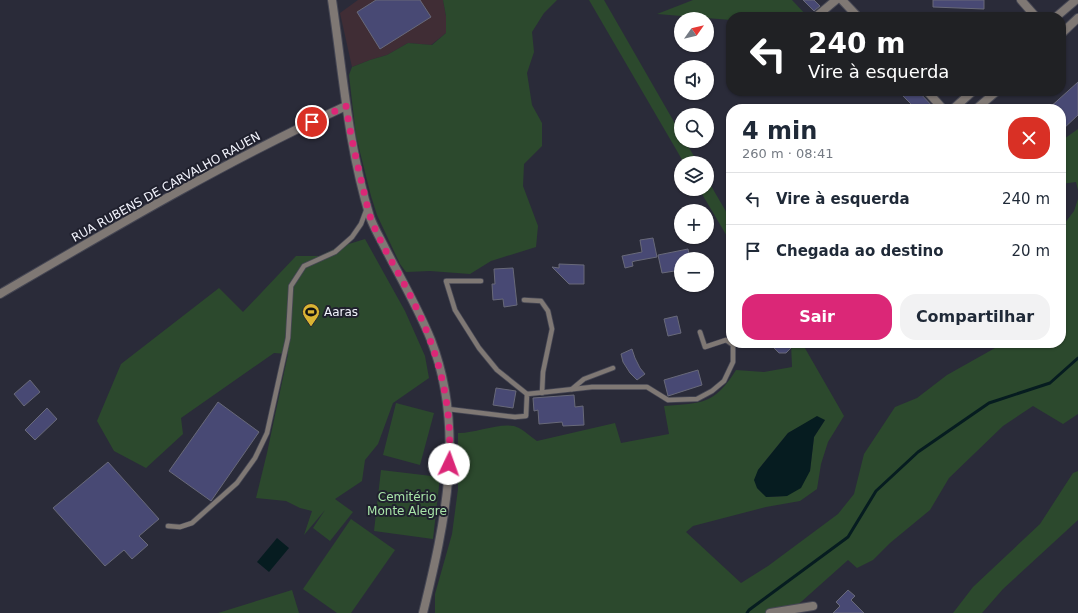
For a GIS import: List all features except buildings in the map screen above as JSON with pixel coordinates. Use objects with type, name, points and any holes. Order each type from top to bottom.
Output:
[{"type":"street","points":[[332,0],[353,147],[371,218],[394,266],[414,302],[431,341],[440,368],[448,409],[451,438],[446,498],[438,554],[423,613]]},
{"type":"street","points":[[822,12],[836,0]]},
{"type":"street","points":[[842,0],[853,12]]},
{"type":"street","points":[[1021,0],[1032,12]]},
{"type":"street","points":[[1062,12],[1076,0]]},
{"type":"street","points":[[1066,29],[1078,18]]},
{"type":"street","points":[[932,96],[939,104]]},
{"type":"street","points":[[959,104],[967,96]]},
{"type":"street","points":[[982,104],[991,96]]},
{"type":"street","name":"RUA RUBENS DE CARVALHO RAUEN","points":[[0,294],[160,201],[301,127],[346,106]]},
{"type":"street","points":[[770,613],[813,606]]},
{"type":"lane","points":[[168,526],[180,527],[192,523],[237,483],[255,458],[267,434],[288,338],[291,286],[304,266],[335,252],[352,237],[361,224],[368,206]]},
{"type":"lane","points":[[481,281],[446,280],[455,310],[479,348],[497,370],[527,394],[592,387],[646,387],[668,400],[697,399],[712,391],[724,381],[733,362],[733,348]]},
{"type":"lane","points":[[524,300],[541,301],[548,311],[552,329],[543,372],[542,393]]},
{"type":"lane","points":[[700,332],[705,347],[726,340]]},
{"type":"lane","points":[[572,389],[584,379],[613,368]]},
{"type":"lane","points":[[448,409],[515,417],[526,416],[527,394]]},
{"type":"shaded area","points":[[358,0],[443,0],[446,16],[446,33],[431,45],[408,43],[387,55],[352,67],[340,13]]},
{"type":"shaded area","points":[[817,416],[825,420],[814,437],[810,471],[801,488],[787,496],[766,497],[757,488],[754,480],[758,470],[788,433]]},
{"type":"shaded area","points":[[277,538],[289,548],[269,572],[257,562]]},
{"type":"green space","points":[[443,0],[557,0],[544,13],[532,32],[534,52],[527,73],[532,105],[542,123],[542,146],[524,164],[523,186],[538,226],[536,247],[491,261],[470,274],[430,271],[406,272],[400,264],[377,215],[371,196],[356,136],[349,75],[352,67],[387,55],[408,43],[432,45],[446,33],[446,16]]},
{"type":"green space","points":[[589,0],[604,0],[674,122],[674,146]]},
{"type":"green space","points":[[693,0],[792,0],[803,12],[726,12],[726,20],[714,19],[714,12],[674,12],[674,15],[657,14]]},
{"type":"green space","points":[[1078,129],[1078,190],[1076,182],[1066,183],[1066,137]]},
{"type":"green space","points":[[675,148],[689,148],[694,156],[680,156]]},
{"type":"green space","points":[[714,191],[726,211],[726,235],[714,214],[714,204],[708,204],[703,196],[714,196]]},
{"type":"green space","points":[[1078,199],[1078,414],[1063,424],[1033,406],[1003,426],[949,478],[930,510],[890,543],[873,560],[857,568],[848,560],[792,610],[771,613],[435,613],[435,594],[452,534],[458,489],[458,433],[472,432],[498,426],[513,426],[521,429],[537,441],[615,423],[621,443],[669,434],[664,406],[698,403],[714,396],[721,390],[736,370],[764,372],[792,367],[791,348],[805,348],[844,416],[828,442],[821,464],[817,489],[800,501],[766,507],[693,526],[686,532],[741,583],[768,566],[838,514],[854,494],[864,454],[895,407],[917,398],[947,375],[995,348],[1066,348],[1066,221],[1074,211]],"holes":[[[825,420],[814,437],[810,471],[787,496],[767,497],[757,488],[758,470],[788,433],[801,426]]]},
{"type":"green space","points":[[365,239],[405,311],[425,356],[429,378],[393,403],[378,444],[365,460],[362,481],[335,499],[353,512],[330,541],[313,528],[325,510],[304,535],[312,511],[300,508],[286,501],[256,498],[288,354],[274,353],[181,418],[183,434],[146,468],[114,451],[97,421],[121,364],[219,288],[243,312],[296,256],[319,256],[336,248]]},
{"type":"green space","points":[[396,403],[434,413],[420,465],[383,455]]},
{"type":"green space","name":"Cemitério Monte Alegre","points":[[381,470],[440,477],[433,539],[374,531]]},
{"type":"green space","points":[[1078,471],[1078,520],[1003,589],[982,613],[953,613],[973,587],[1040,524],[1073,473]]},
{"type":"green space","points":[[351,519],[395,550],[351,613],[337,613],[303,589]]},
{"type":"green space","points":[[292,590],[299,613],[218,613]]},
{"type":"waterway","points":[[747,613],[848,537],[876,491],[918,452],[989,403],[1050,383],[1078,358]]},
{"type":"place","name":"Aaras","points":[[311,327]]},
{"type":"route","points":[[312,122],[346,106],[353,147],[371,218],[394,266],[414,302],[431,341],[440,368],[448,409],[451,438],[449,464]]}]
